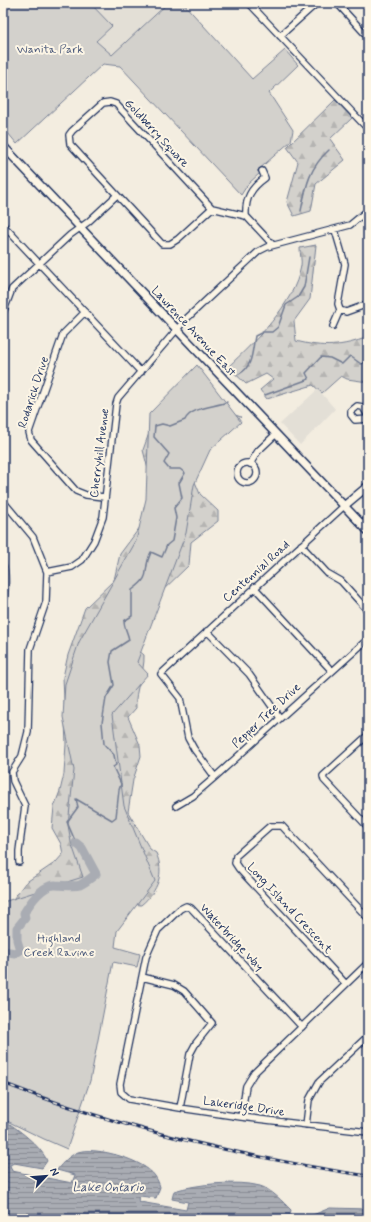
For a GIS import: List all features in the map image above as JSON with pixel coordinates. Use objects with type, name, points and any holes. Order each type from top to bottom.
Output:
[{"type":"main road","name":"Lawrence Avenue East","points":[[3,146],[368,531]]},
{"type":"main road","name":"Centennial Road","points":[[344,506],[368,486]]},
{"type":"street","points":[[250,3],[368,129]]},
{"type":"street","points":[[280,36],[317,3]]},
{"type":"street","points":[[337,3],[368,37]]},
{"type":"street","name":"Goldberry Square","points":[[110,102],[116,104],[212,208],[178,239],[170,244],[162,244],[70,144],[69,136],[72,131],[103,103],[110,102]]},
{"type":"street","points":[[246,216],[248,198],[251,190],[265,178],[262,171]]},
{"type":"street","points":[[3,312],[12,289],[39,263],[117,195]]},
{"type":"street","points":[[212,208],[246,216],[273,245]]},
{"type":"street","name":"Cherryhill Avenue","points":[[47,572],[72,567],[82,560],[94,541],[103,517],[104,497],[118,398],[177,328],[259,251],[273,245],[336,230],[350,225],[368,210]]},
{"type":"street","points":[[3,225],[141,372]]},
{"type":"street","points":[[333,326],[340,310],[338,304],[344,264],[336,230]]},
{"type":"street","points":[[340,310],[346,312],[368,304]]},
{"type":"street","name":"Rodarick Drive","points":[[85,312],[63,334],[29,432],[31,440],[76,491],[86,495],[104,497]]},
{"type":"street","points":[[368,416],[363,407],[357,406],[351,411],[351,415],[355,420],[368,419]]},
{"type":"street","points":[[250,464],[258,451],[276,434]]},
{"type":"street","points":[[3,501],[33,537],[47,572],[46,602],[30,649],[28,732],[22,756],[12,772],[13,781],[25,806],[19,862]]},
{"type":"street","name":"Centennial Road","points":[[216,776],[194,749],[188,738],[180,698],[161,674],[344,506]]},
{"type":"street","points":[[301,545],[327,573],[341,581],[368,611]]},
{"type":"street","points":[[254,587],[331,670]]},
{"type":"street","points":[[207,631],[249,674],[280,718]]},
{"type":"street","name":"Pepper Tree Drive","points":[[176,806],[192,796],[216,776],[368,638]]},
{"type":"street","points":[[368,735],[323,776],[324,780],[368,827]]},
{"type":"street","name":"Long Island Crescent","points":[[346,984],[239,869],[235,863],[236,856],[270,826],[282,826],[368,918]]},
{"type":"street","name":"Waterbridge Way","points":[[121,1092],[120,1084],[146,957],[158,930],[180,909],[186,906],[191,908],[302,1027]]},
{"type":"street","points":[[241,1117],[246,1086],[250,1078],[368,963]]},
{"type":"street","points":[[142,977],[174,985],[184,991],[212,1023],[196,1043],[190,1054],[180,1108]]},
{"type":"street","points":[[306,1125],[309,1100],[316,1086],[368,1036]]},
{"type":"street","name":"Lakeridge Drive","points":[[121,1092],[129,1099],[180,1108],[241,1117],[368,1132]]},
{"type":"shaded area","points":[[90,3],[168,3],[112,56],[96,41],[111,26]]},
{"type":"shaded area","points":[[318,389],[335,409],[300,445],[280,424]]},
{"type":"green space","name":"Wanita Park","points":[[11,3],[90,3],[112,26],[96,41],[112,55],[168,3],[183,3],[252,79],[285,50],[298,65],[269,93],[293,130],[291,141],[257,171],[260,173],[248,184],[241,195],[120,66],[103,64],[17,144],[3,127],[3,11]]},
{"type":"green space","points":[[335,100],[352,118],[330,139],[345,160],[316,184],[311,211],[294,216],[287,202],[298,162],[287,147]]},
{"type":"green space","points":[[316,245],[310,299],[294,321],[296,341],[315,345],[341,345],[368,337],[368,382],[347,379],[341,376],[322,393],[313,385],[267,399],[260,390],[273,379],[266,374],[246,384],[228,367],[261,334],[282,308],[290,295],[297,280],[301,266],[300,248]]},
{"type":"green space","name":"Highland Creek Ravine","points":[[197,365],[241,422],[210,450],[194,485],[186,533],[137,662],[148,674],[112,715],[124,806],[155,881],[117,931],[115,947],[140,954],[137,967],[113,962],[90,1081],[67,1149],[3,1119],[3,902],[83,877],[71,842],[68,825],[74,770],[63,717],[65,684],[79,642],[136,541],[146,499],[149,414]]},
{"type":"green space","points":[[224,411],[241,417],[220,437],[191,472],[200,494],[218,511],[218,521],[191,542],[189,565],[158,595],[137,649],[144,655],[144,662],[137,694],[136,708],[128,717],[140,745],[141,756],[133,780],[128,812],[150,849],[156,853],[159,860],[160,875],[156,888],[141,905],[131,904],[92,878],[11,902],[25,883],[56,862],[63,854],[61,844],[52,828],[54,807],[64,774],[66,744],[63,677],[68,655],[85,608],[114,580],[120,554],[152,511],[155,497],[143,450],[154,419]]},
{"type":"green space","points":[[3,556],[8,568],[9,584],[7,600],[3,613]]},
{"type":"water","name":"Lake Ontario","points":[[3,1120],[15,1127],[34,1144],[47,1161],[42,1168],[14,1163],[10,1165],[12,1171],[72,1183],[75,1175],[57,1170],[66,1160],[78,1152],[96,1151],[131,1160],[149,1170],[155,1176],[160,1187],[156,1198],[140,1196],[138,1199],[140,1202],[186,1210],[188,1202],[172,1199],[174,1191],[194,1186],[229,1183],[251,1184],[264,1188],[281,1200],[291,1210],[289,1219],[3,1219]]},
{"type":"water","points":[[330,1208],[368,1209],[368,1219],[303,1219]]},
{"type":"waterway","points":[[301,211],[309,178],[317,164],[329,150]]},
{"type":"waterway","points":[[239,374],[244,371],[249,363],[255,336],[263,332],[272,332],[278,327],[286,305],[298,297],[304,287],[309,257]]},
{"type":"waterway","points":[[265,395],[309,379],[306,373],[321,357],[330,358],[342,364],[350,356],[361,364],[368,361]]},
{"type":"waterway","points":[[76,843],[67,822],[78,807],[76,799],[112,820],[116,817],[121,784],[113,767],[116,765],[114,755],[104,744],[102,723],[106,698],[114,685],[110,662],[112,651],[129,640],[124,621],[132,616],[132,590],[143,580],[151,552],[162,557],[167,545],[172,541],[176,518],[174,508],[182,498],[179,483],[185,473],[180,469],[169,469],[164,463],[169,454],[154,437],[155,426],[162,424],[170,426],[185,420],[192,412],[227,402]]},
{"type":"waterway","points":[[3,951],[15,953],[20,950],[17,940],[17,928],[25,918],[24,913],[33,899],[42,891],[56,885],[80,885],[96,874],[82,848],[76,843]]},
{"type":"railway","points":[[3,1083],[92,1114],[183,1140],[275,1160],[368,1176]]}]
